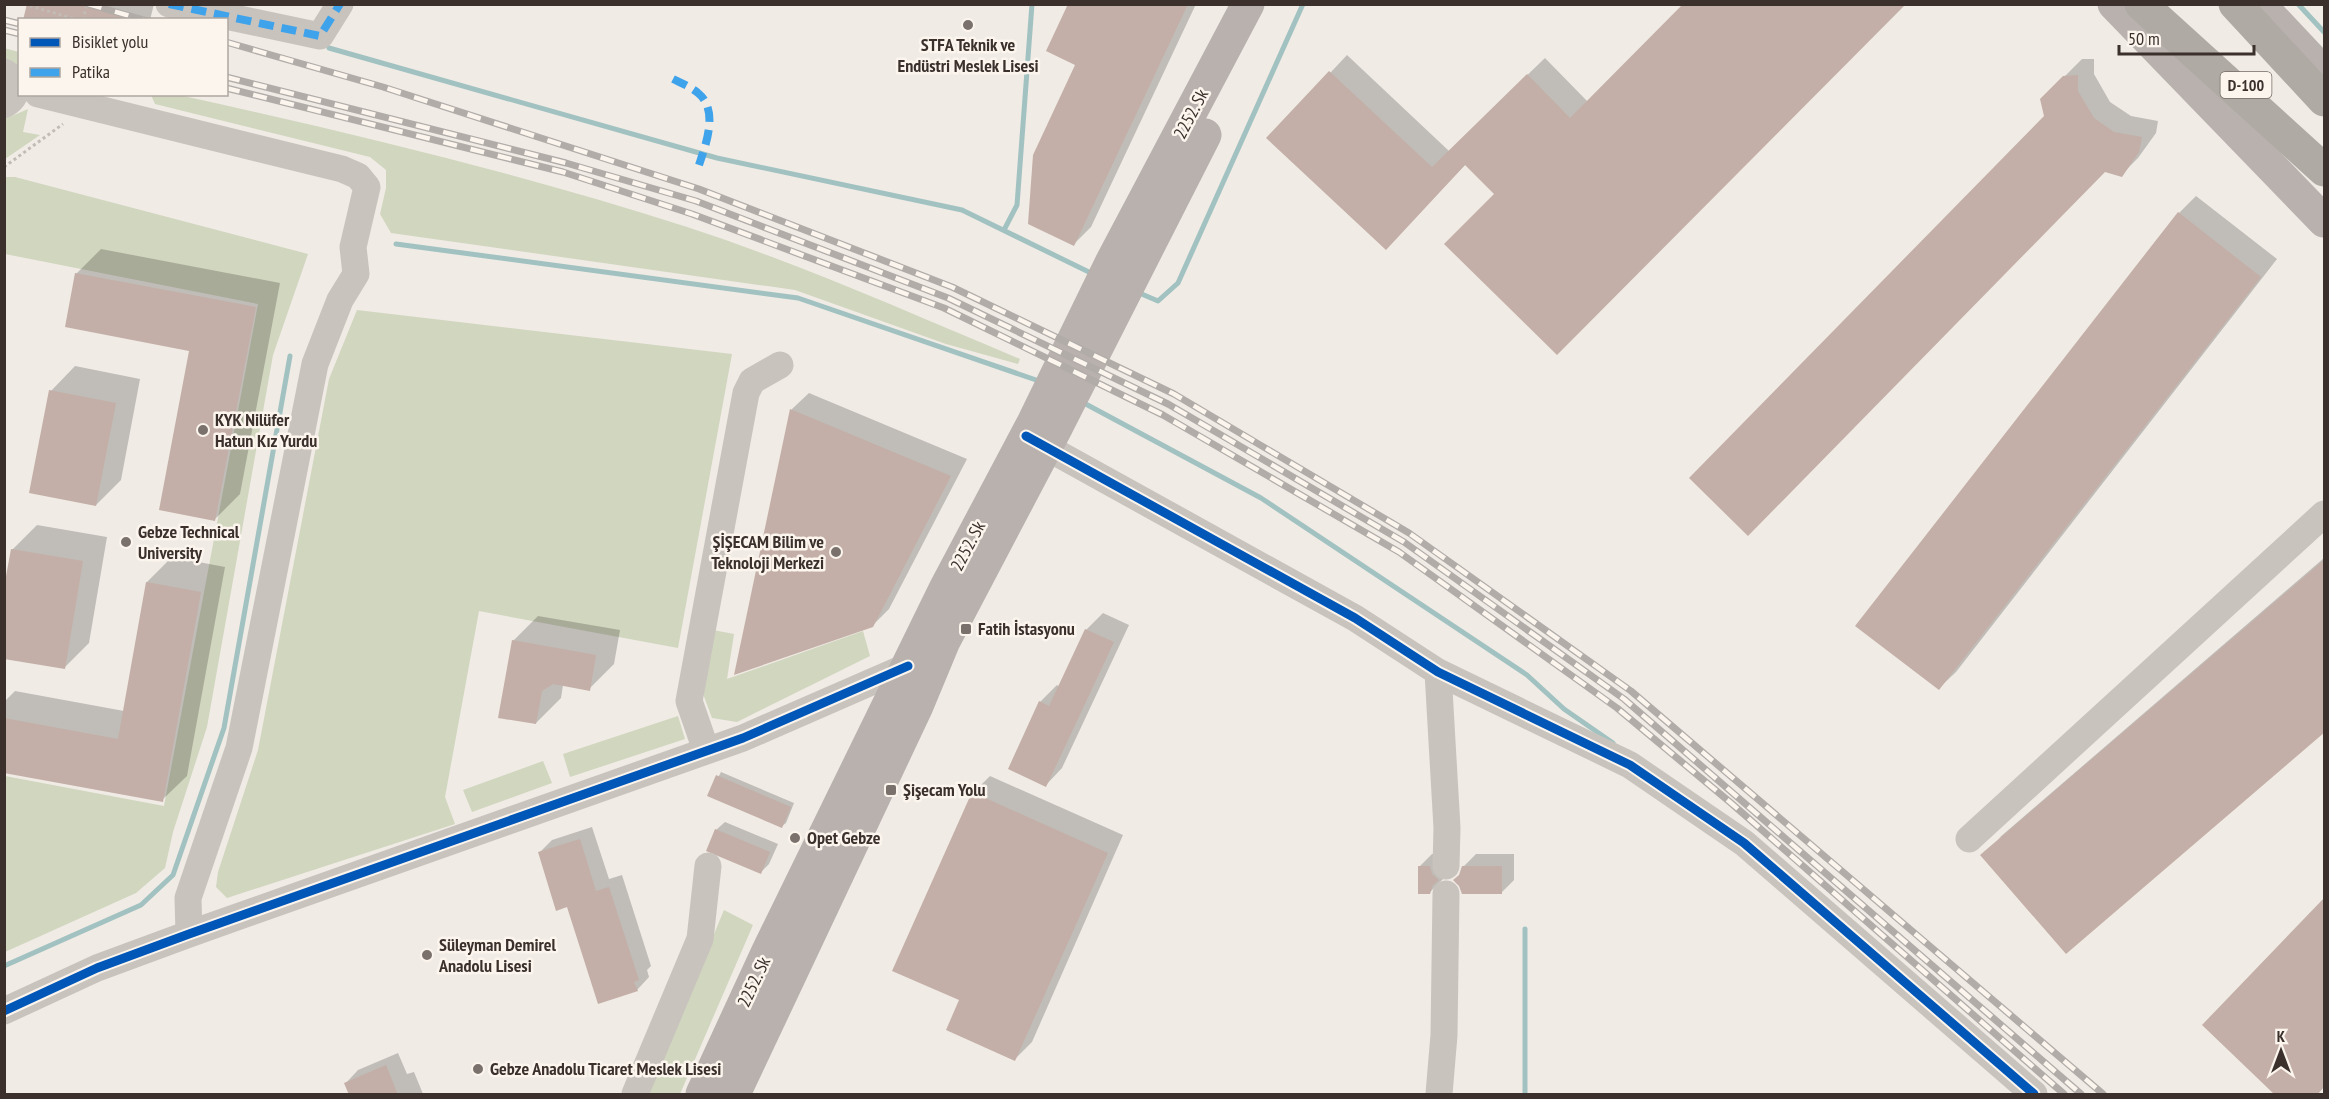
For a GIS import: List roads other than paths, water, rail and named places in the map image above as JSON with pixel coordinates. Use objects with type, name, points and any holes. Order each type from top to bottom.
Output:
[{"type":"highway","points":[[2141,4],[2325,168]]},
{"type":"highway","name":"D-100","points":[[2167,4],[2325,168]]},
{"type":"highway","points":[[2235,4],[2325,100]]},
{"type":"main road","name":"2252. Sk","points":[[734,1095],[917,706],[944,641],[1040,434],[1122,269],[1248,4]]},
{"type":"main road","name":"2252. Sk","points":[[1122,269],[1269,4]]},
{"type":"main road","points":[[2114,4],[2325,221]]},
{"type":"main road","points":[[2259,4],[2325,73]]},
{"type":"main road","name":"2252. Sk","points":[[702,1095],[768,951],[908,666],[1040,434]]},
{"type":"street","points":[[169,4],[320,36],[340,4]]},
{"type":"street","points":[[43,96],[342,169],[358,176],[367,187],[353,247],[356,274],[340,300],[315,364],[239,748],[188,898],[189,934]]},
{"type":"street","points":[[706,750],[689,701],[744,404],[752,381],[780,365]]},
{"type":"street","points":[[1040,434],[1355,618],[1438,672],[1630,765],[1744,843],[2034,1095]]},
{"type":"street","points":[[1969,839],[2325,514]]},
{"type":"street","points":[[4,1011],[97,968],[189,934],[743,738],[908,666]]},
{"type":"street","points":[[1438,672],[1447,828],[1446,866]]},
{"type":"street","points":[[635,1095],[700,939],[708,866]]},
{"type":"street","points":[[1438,1095],[1444,1035],[1446,894]]},
{"type":"waterway","points":[[1004,230],[1017,205],[1032,4]]},
{"type":"waterway","points":[[1137,292],[1158,301],[1178,283],[1303,4]]},
{"type":"waterway","points":[[2298,4],[2324,32]]},
{"type":"waterway","points":[[329,48],[717,158],[962,210],[1095,275]]},
{"type":"waterway","points":[[396,244],[798,298],[1042,382]]},
{"type":"waterway","points":[[4,966],[141,905],[173,875],[224,728],[290,356]]},
{"type":"waterway","points":[[1082,402],[1261,498],[1527,675],[1564,709],[1613,743]]},
{"type":"waterway","points":[[1525,929],[1525,1094]]},
{"type":"railway","points":[[88,4],[137,18]]},
{"type":"railway","points":[[4,20],[18,24]]},
{"type":"railway","points":[[4,30],[18,34]]},
{"type":"railway","points":[[228,43],[383,87],[699,189],[952,287],[1174,394],[1409,533],[1631,691],[2103,1094]]},
{"type":"railway","points":[[228,78],[566,163],[696,201],[948,298],[1168,404],[1404,542],[1624,699],[2081,1094]]},
{"type":"railway","points":[[228,88],[563,172],[692,214],[944,308],[1163,415],[1399,552],[1617,708],[1731,803],[2064,1094]]},
{"type":"place","name":"STFA Teknik ve Endüstri Meslek Lisesi","points":[[968,25]]},
{"type":"place","name":"KYK Nilüfer Hatun Kız Yurdu","points":[[203,430]]},
{"type":"place","name":"Gebze Technical University","points":[[126,542]]},
{"type":"place","name":"ŞİŞECAM Bilim ve Teknoloji Merkezi","points":[[836,552]]},
{"type":"place","name":"Fatih İstasyonu","points":[[966,629]]},
{"type":"place","name":"Şişecam Yolu","points":[[891,790]]},
{"type":"place","name":"Opet Gebze","points":[[795,838]]},
{"type":"place","name":"Süleyman Demirel Anadolu Lisesi","points":[[427,955]]},
{"type":"place","name":"Gebze Anadolu Ticaret Meslek Lisesi","points":[[478,1069]]}]
